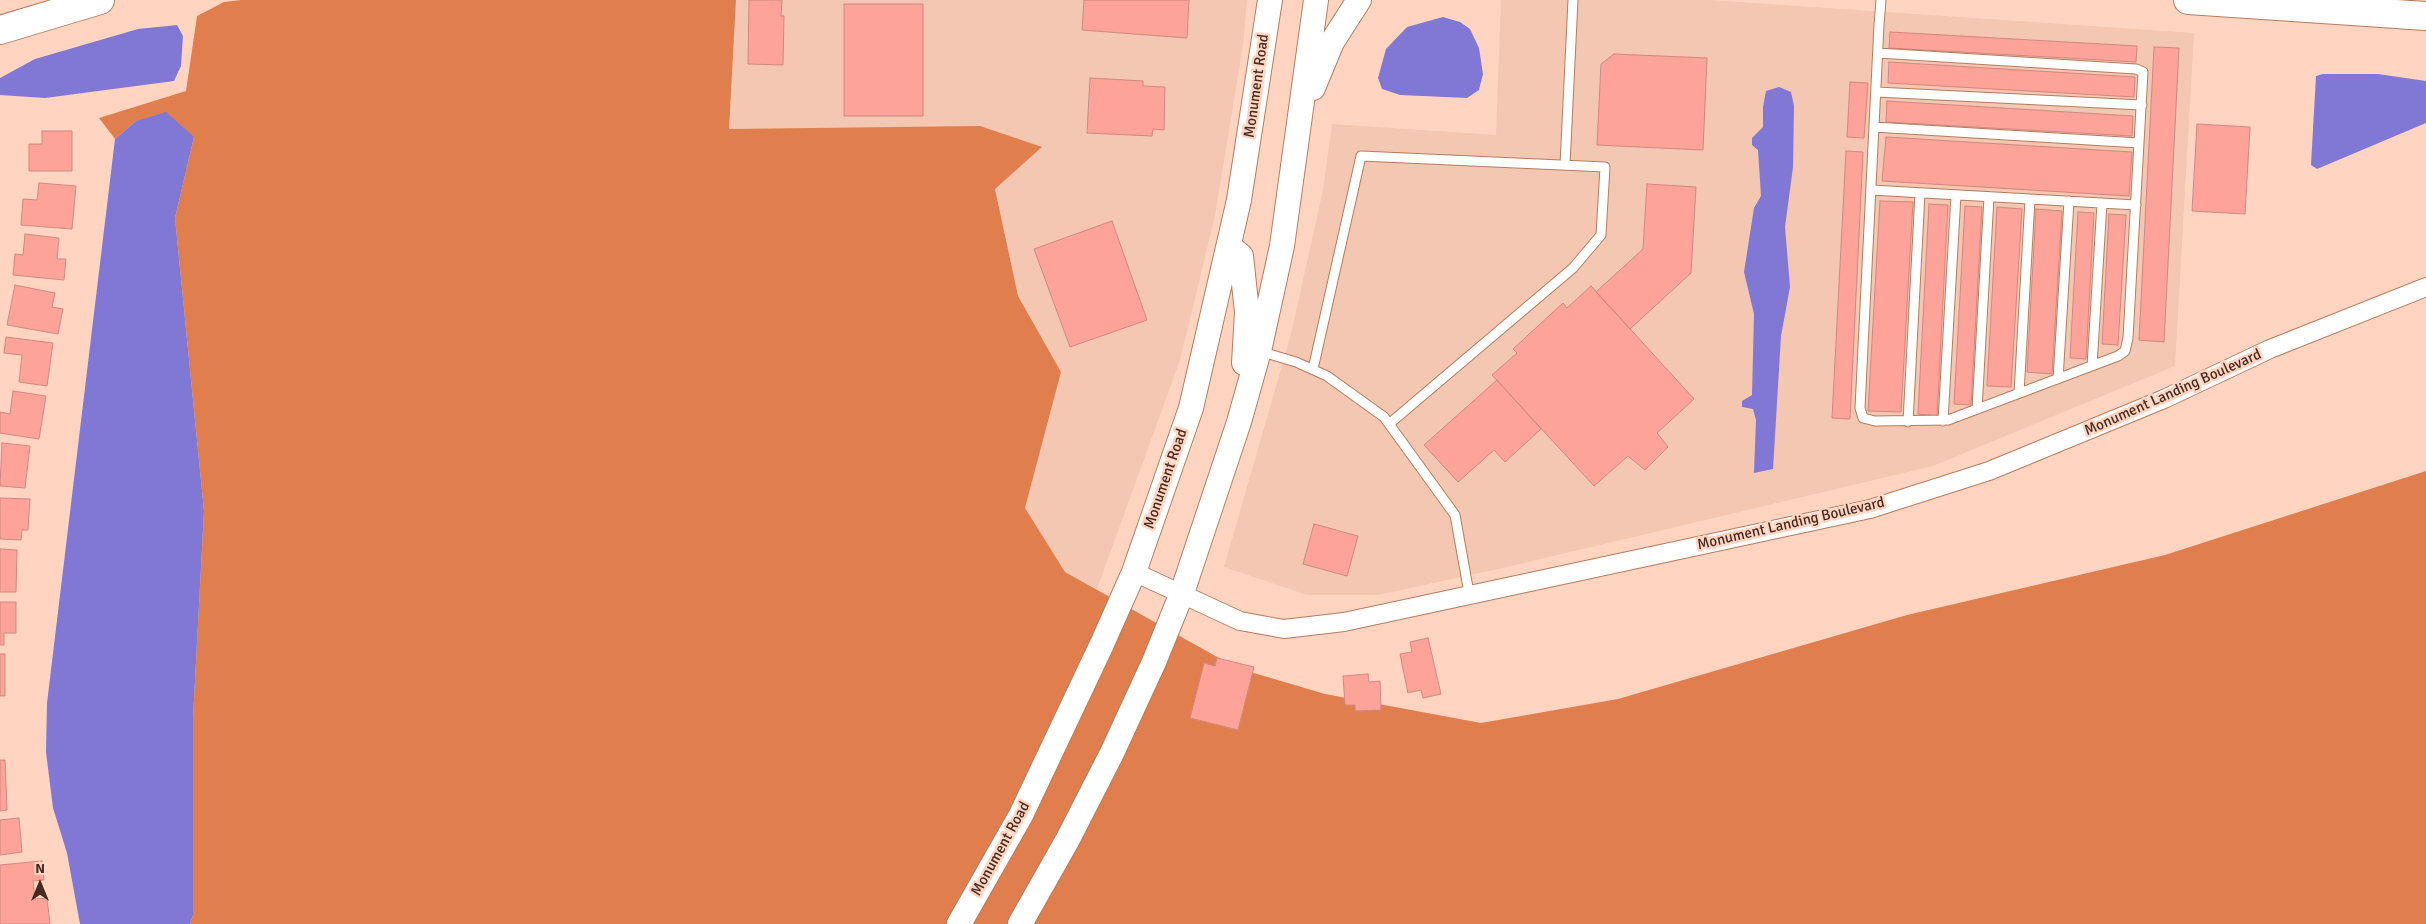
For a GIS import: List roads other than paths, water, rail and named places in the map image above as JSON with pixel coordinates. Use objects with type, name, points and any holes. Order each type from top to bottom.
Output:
[{"type":"main road","points":[[0,30],[100,0]]},
{"type":"main road","name":"Monument Road","points":[[959,924],[1021,815],[1102,644],[1134,572],[1191,408],[1247,155],[1270,0]]},
{"type":"main road","points":[[1020,924],[1068,839],[1112,753],[1154,662],[1182,593],[1239,422],[1259,351],[1282,246],[1316,0]]},
{"type":"main road","points":[[1301,117],[1332,42],[1359,0]]},
{"type":"main road","points":[[2188,0],[2426,16]]},
{"type":"main road","points":[[1228,246],[1241,256],[1247,312],[1239,422]]},
{"type":"street","name":"Monument Landing Boulevard","points":[[1134,572],[1240,621],[1284,629],[1344,622],[1469,593],[1870,509],[1989,471],[2164,399],[2270,349],[2426,287]]},
{"type":"lane","points":[[1565,165],[1573,0]]},
{"type":"lane","points":[[1878,53],[2140,70],[2143,75],[2140,143],[2127,346],[2125,351],[2118,356],[2092,366],[1943,421],[1867,420],[1860,414],[1874,127],[1878,53],[1881,0]]},
{"type":"lane","points":[[1876,92],[2142,105]]},
{"type":"lane","points":[[1874,127],[2140,143]]},
{"type":"lane","points":[[1313,369],[1361,156],[1605,167],[1601,235],[1573,268],[1389,424]]},
{"type":"lane","points":[[1871,190],[2136,204]]},
{"type":"lane","points":[[1908,422],[1920,193]]},
{"type":"lane","points":[[1943,421],[1956,195]]},
{"type":"lane","points":[[1977,409],[1990,197]]},
{"type":"lane","points":[[2018,393],[2030,199]]},
{"type":"lane","points":[[2058,379],[2070,201]]},
{"type":"lane","points":[[2092,366],[2102,203]]},
{"type":"lane","points":[[1259,351],[1313,369],[1327,376],[1384,416],[1456,516],[1469,593]]}]
